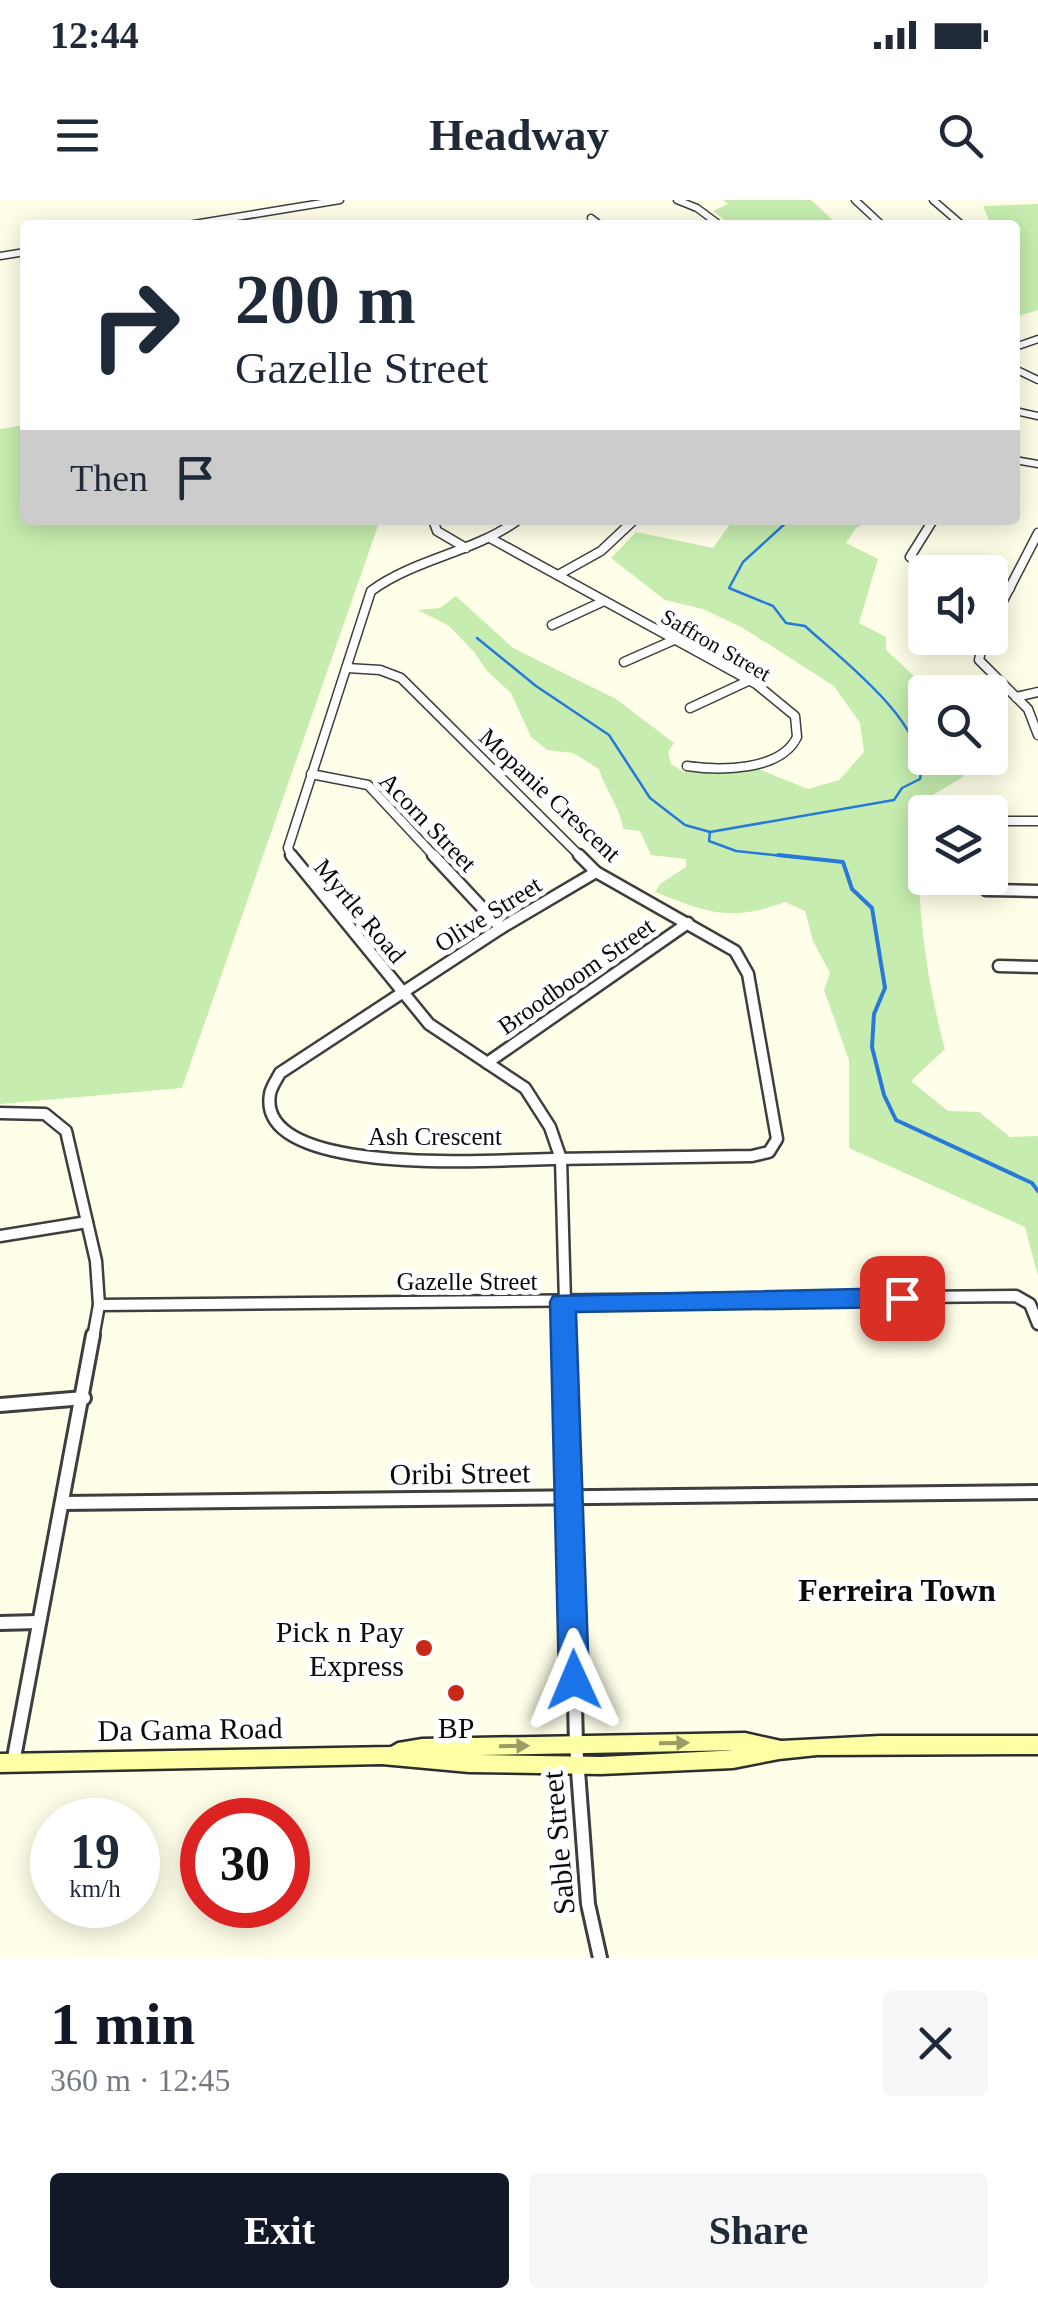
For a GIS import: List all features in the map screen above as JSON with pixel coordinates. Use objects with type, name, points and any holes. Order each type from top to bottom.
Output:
[{"type":"street","points":[[218,220],[340,200]]},
{"type":"street","points":[[677,200],[713,220]]},
{"type":"street","points":[[855,200],[877,220]]},
{"type":"street","points":[[933,200],[956,220]]},
{"type":"street","points":[[1025,413],[1038,404]]},
{"type":"street","points":[[1020,412],[1038,416]]},
{"type":"street","points":[[435,525],[437,531],[466,548]]},
{"type":"street","name":"Myrtle Road","points":[[510,525],[490,538],[386,579],[370,591],[288,843],[290,855],[430,1024],[525,1088],[538,1105],[561,1158],[562,1302]]},
{"type":"street","points":[[558,575],[601,552],[629,525]]},
{"type":"street","points":[[911,555],[929,525]]},
{"type":"street","points":[[1008,592],[1038,533]]},
{"type":"street","name":"Saffron Street","points":[[490,538],[748,681],[790,710],[799,727],[796,744],[788,753],[742,766],[704,770],[686,766]]},
{"type":"street","points":[[552,624],[604,601]]},
{"type":"street","points":[[624,662],[674,640]]},
{"type":"street","points":[[980,655],[979,660],[1028,709],[1038,735]]},
{"type":"street","name":"Mopanie Crescent","points":[[347,668],[380,670],[406,682],[596,872],[724,942],[735,951],[748,974],[776,1145],[769,1152],[752,1156],[561,1158]]},
{"type":"street","points":[[690,708],[748,681]]},
{"type":"street","points":[[1016,696],[1038,692]]},
{"type":"street","name":"Acorn Street","points":[[311,774],[368,786],[501,928]]},
{"type":"street","points":[[1008,820],[1038,821]]},
{"type":"street","name":"Olive Street","points":[[402,992],[596,872]]},
{"type":"street","points":[[1008,890],[1038,891]]},
{"type":"street","name":"Broodboom Street","points":[[488,1063],[688,923]]},
{"type":"street","points":[[999,966],[1038,967]]},
{"type":"street","name":"Ash Crescent","points":[[402,992],[280,1073],[269,1088],[268,1100],[272,1113],[285,1128],[304,1140],[360,1159],[561,1158]]},
{"type":"street","points":[[0,1114],[45,1112],[57,1118],[66,1131],[96,1262],[99,1305],[63,1503],[6,1763]]},
{"type":"street","points":[[0,1236],[87,1222]]},
{"type":"street","name":"Gazelle Street","points":[[99,1305],[1016,1296],[1030,1304],[1038,1324]]},
{"type":"street","name":"Sable Street","points":[[562,1302],[578,1754],[588,1904],[600,1958]]},
{"type":"street","points":[[0,1404],[84,1398]]},
{"type":"street","name":"Oribi Street","points":[[63,1503],[1038,1492]]},
{"type":"street","points":[[0,1624],[38,1622]]},
{"type":"street","name":"Da Gama Road","points":[[6,1763],[382,1756],[432,1762],[578,1754],[733,1759],[780,1750],[1038,1745]]},
{"type":"green space","points":[[723,200],[811,200],[833,220],[725,220],[713,211],[728,204]]},
{"type":"green space","points":[[1038,204],[1038,310],[1020,315],[1020,220],[989,220],[983,206]]},
{"type":"green space","points":[[20,426],[20,525],[378,525],[182,1088],[0,1104],[0,429]]},
{"type":"green space","points":[[729,525],[861,525],[846,543],[878,559],[859,623],[886,637],[886,650],[913,675],[908,675],[908,775],[963,775],[933,795],[908,795],[908,895],[920,895],[932,990],[945,1049],[911,1081],[948,1111],[979,1112],[1010,1137],[1038,1136],[1038,1276],[1025,1227],[849,1148],[849,1060],[824,990],[830,973],[813,941],[805,911],[785,902],[749,912],[719,912],[655,892],[660,884],[686,867],[686,859],[651,855],[640,831],[623,829],[599,769],[573,753],[547,750],[531,737],[511,693],[449,626],[418,610],[440,608],[456,596],[513,648],[616,699],[674,743],[668,752],[671,764],[684,772],[751,766],[808,789],[839,780],[864,752],[860,723],[834,686],[743,628],[703,609],[665,600],[611,558],[636,532],[713,548]]},
{"type":"waterway","points":[[710,832],[894,800],[902,788],[920,779],[920,759],[912,737],[880,695],[805,626],[786,623],[773,606],[729,588],[743,562],[784,525]]},
{"type":"waterway","points":[[477,638],[536,686],[609,735],[650,798],[685,825],[710,832]]},
{"type":"waterway","points":[[710,832],[709,841],[736,851],[802,858]]},
{"type":"waterway","points":[[778,855],[843,862],[852,889],[872,908],[885,988],[874,1014],[872,1047],[884,1095],[896,1120],[1032,1183],[1038,1191]]},
{"type":"place","name":"Pick n Pay Express","points":[[424,1648]]},
{"type":"place","name":"BP","points":[[456,1693]]},
{"type":"district","name":"Ferreira Town","points":[[897,1590]]},
{"type":"route","points":[[574,1680],[562,1302],[902,1298]]}]
